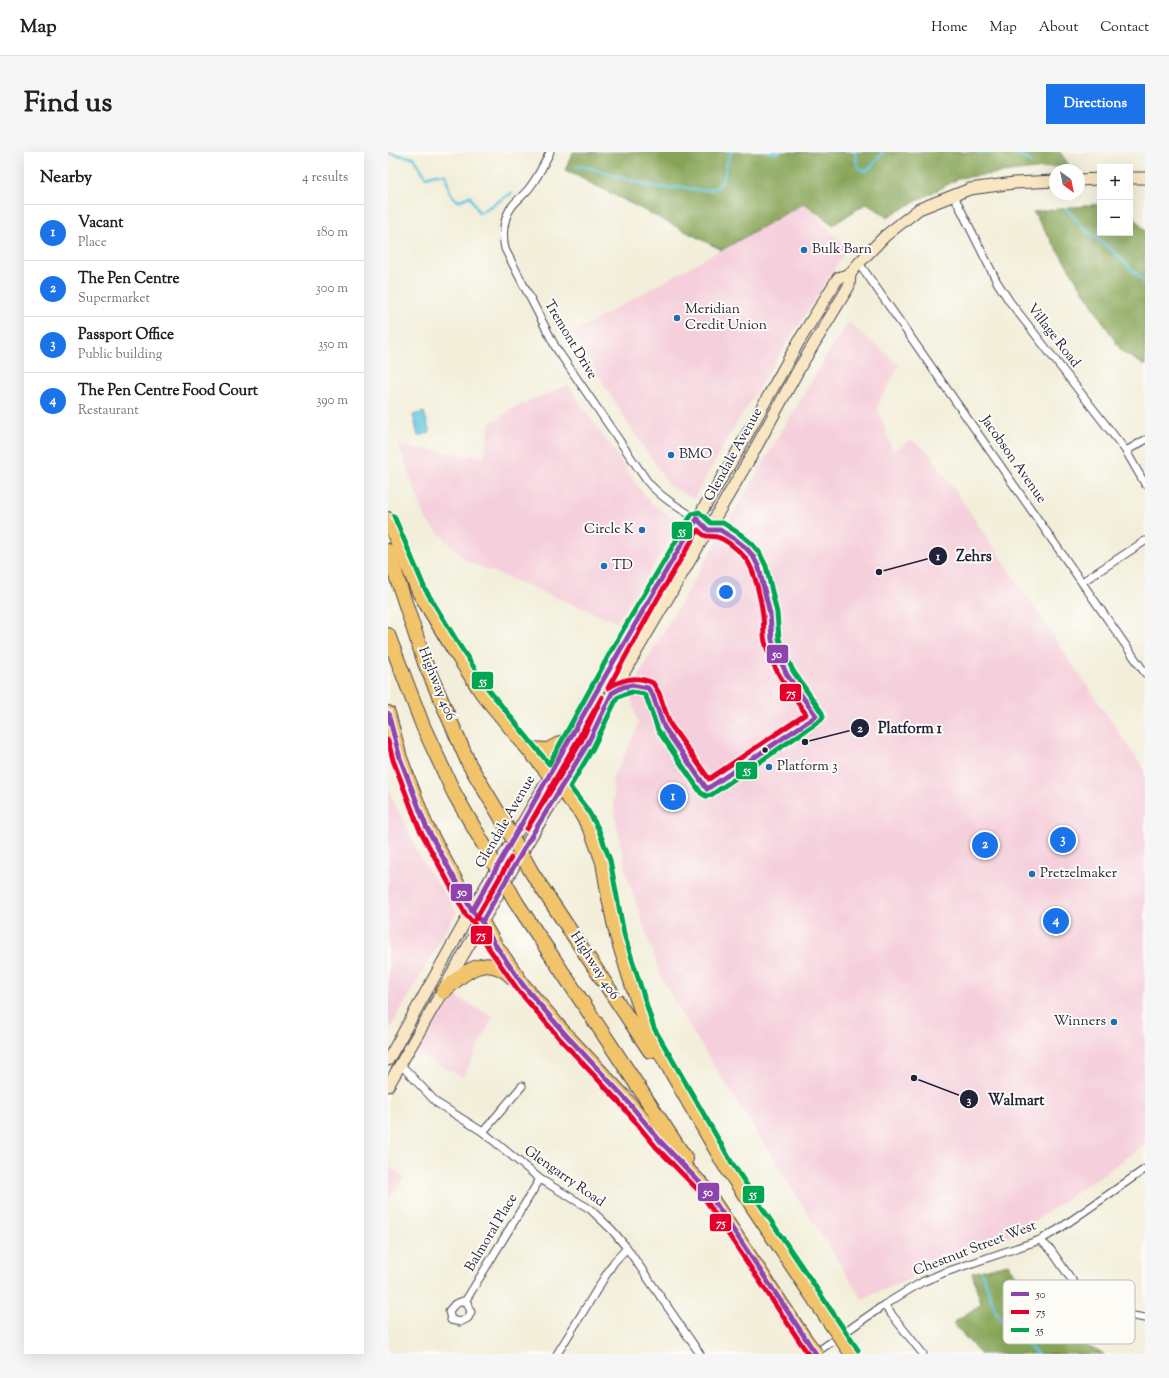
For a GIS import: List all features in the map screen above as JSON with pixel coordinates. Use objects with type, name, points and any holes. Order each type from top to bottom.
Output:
[{"type":"highway","points":[[388,519],[419,592],[482,693],[581,813],[592,832],[603,862],[617,936],[648,1032],[726,1167]]},
{"type":"highway","name":"Highway 406","points":[[388,551],[425,663],[470,764],[532,873],[726,1167],[852,1354]]},
{"type":"highway","name":"Highway 406","points":[[388,635],[423,726],[454,793],[516,902],[815,1354]]},
{"type":"highway","points":[[388,713],[400,758],[426,826],[472,911],[482,922],[522,985],[565,1034],[624,1097],[661,1142],[706,1189]]},
{"type":"highway","points":[[520,739],[532,749],[548,750],[572,737]]},
{"type":"highway","points":[[443,992],[461,975],[472,968],[490,965],[499,967],[509,973],[539,1004]]},
{"type":"main road","points":[[1133,178],[1145,178]]},
{"type":"main road","points":[[1085,180],[1097,179]]},
{"type":"main road","name":"Glendale Avenue","points":[[388,1086],[482,922],[587,745],[612,692],[749,460],[800,367],[849,286],[850,274],[858,263],[885,236],[919,209],[970,189],[1014,183],[1049,181]]},
{"type":"main road","name":"Glendale Avenue","points":[[389,1053],[550,776],[644,607],[735,456],[805,331],[838,278],[850,274]]},
{"type":"main road","points":[[697,519],[708,530]]},
{"type":"main road","points":[[389,1053],[401,1065]]},
{"type":"street","name":"Tremont Drive","points":[[550,152],[544,165],[530,187],[512,206],[505,220],[503,239],[505,250],[556,348],[647,481],[654,490],[697,519]]},
{"type":"street","name":"Village Road","points":[[954,196],[997,282],[1010,302],[1126,452],[1145,484]]},
{"type":"street","name":"Jacobson Avenue","points":[[858,263],[1145,673]]},
{"type":"street","points":[[1126,452],[1145,440]]},
{"type":"street","points":[[1082,582],[1145,541]]},
{"type":"street","name":"Glengarry Road","points":[[401,1065],[437,1103],[482,1132],[540,1179],[590,1208],[612,1230],[627,1248],[700,1354]]},
{"type":"street","points":[[482,1132],[522,1086]]},
{"type":"street","name":"Chestnut Street West","points":[[815,1354],[884,1305],[922,1282],[943,1273],[1040,1240],[1144,1172]]},
{"type":"street","name":"Balmoral Place","points":[[466,1300],[540,1179]]},
{"type":"street","points":[[1040,1240],[1051,1250],[1072,1280]]},
{"type":"street","points":[[557,1354],[614,1262],[627,1248]]},
{"type":"street","points":[[884,1305],[923,1354]]},
{"type":"street","points":[[1135,1316],[1145,1318]]},
{"type":"shaded area","points":[[804,203],[847,248],[730,434],[694,499],[669,485],[627,422],[572,333]]},
{"type":"shaded area","points":[[848,322],[899,365],[877,407],[893,451],[911,440],[929,452],[1145,771],[1145,1145],[1019,1232],[862,1299],[680,1012],[661,977],[628,879],[615,817],[612,780],[635,733],[638,723],[630,694],[651,653],[828,353]]},
{"type":"shaded area","points":[[568,385],[650,503],[681,523],[617,622],[467,561],[425,519],[399,446],[484,457],[490,423],[513,408]]},
{"type":"shaded area","points":[[388,789],[423,863],[457,911],[391,1027],[388,1025]]},
{"type":"shaded area","points":[[453,995],[493,1017],[463,1077],[416,1054]]},
{"type":"shaded area","points":[[388,1166],[404,1178],[388,1199]]},
{"type":"green space","points":[[573,152],[1060,152],[1068,164],[1049,164],[1049,167],[960,178],[887,217],[867,203],[833,225],[804,203],[722,250],[565,170]]},
{"type":"green space","points":[[1097,204],[1097,236],[1133,236],[1133,216],[1145,231],[1145,366],[1122,352],[1033,212]]},
{"type":"green space","points":[[1008,1264],[1020,1280],[1003,1280],[1003,1344],[1082,1344],[1104,1354],[980,1354],[953,1323],[981,1304],[972,1273]]},
{"type":"water","points":[[424,412],[430,433],[418,436],[413,415]]},
{"type":"waterway","points":[[576,166],[582,166],[657,187],[681,187],[697,190],[708,190],[717,187],[723,180],[729,156],[732,152]]},
{"type":"waterway","points":[[767,152],[779,152]]},
{"type":"waterway","points":[[855,152],[858,167],[866,171],[883,152]]},
{"type":"waterway","points":[[977,152],[994,152]]},
{"type":"waterway","points":[[1012,152],[1029,160],[1031,163]]},
{"type":"waterway","points":[[388,153],[414,158],[426,177],[436,174],[446,175],[452,195],[458,201],[470,196],[479,213],[512,193]]},
{"type":"waterway","points":[[1066,208],[1082,227],[1112,250],[1145,282]]},
{"type":"waterway","points":[[982,1273],[997,1314],[1003,1321]]},
{"type":"waterway","points":[[1027,1344],[1037,1354]]},
{"type":"transit line","name":"55","points":[[394,516],[425,589],[460,646],[488,689],[549,764],[620,635],[692,514],[699,512],[711,523],[723,523],[740,534],[759,552],[766,566],[777,613],[779,639],[793,671],[822,713],[823,717],[821,720],[711,795],[706,796],[701,793],[658,730],[644,694],[632,692],[617,698],[593,748],[570,787],[587,809],[598,828],[610,860],[624,934],[654,1028],[732,1163],[858,1350]]},
{"type":"transit line","name":"50","points":[[472,911],[611,665],[697,519],[708,530],[720,530],[736,540],[753,556],[759,568],[770,614],[772,640],[775,649],[787,675],[816,716],[707,789],[664,727],[653,696],[648,688],[632,685],[623,687],[612,693],[587,745],[532,835],[482,922]]},
{"type":"transit line","name":"75","points":[[698,530],[705,536],[721,538],[729,543],[741,553],[749,564],[755,578],[759,594],[763,615],[764,639],[768,652],[782,680],[806,714],[709,779],[670,724],[659,693],[653,683],[641,679],[630,679],[619,682],[608,688],[698,530]]},
{"type":"transit line","name":"75","points":[[602,697],[581,742],[527,829],[602,697]]},
{"type":"transit line","name":"50","points":[[388,713],[400,758],[426,826],[472,911],[482,922],[494,943],[523,985],[565,1034],[624,1097],[661,1142],[706,1189],[816,1354]]},
{"type":"transit line","name":"75","points":[[388,740],[393,760],[419,828],[466,915],[476,926],[488,947],[518,990],[560,1039],[619,1102],[656,1147],[701,1193],[808,1354]]},
{"type":"transit line","name":"75","points":[[476,919],[511,858],[478,915]]},
{"type":"place","name":"Bulk Barn","points":[[804,250]]},
{"type":"place","name":"Meridian Credit Union","points":[[677,318]]},
{"type":"place","name":"BMO","points":[[671,455]]},
{"type":"place","name":"Circle K","points":[[642,530]]},
{"type":"place","name":"TD","points":[[604,566]]},
{"type":"place","name":"Zehrs","points":[[879,572]]},
{"type":"place","name":"Platform 1","points":[[805,742]]},
{"type":"place","name":"Platform 3","points":[[769,767]]},
{"type":"place","name":"Vacant","points":[[673,797]]},
{"type":"place","name":"Passport Office","points":[[1063,840]]},
{"type":"place","name":"The Pen Centre","points":[[985,845]]},
{"type":"place","name":"Pretzelmaker","points":[[1032,874]]},
{"type":"place","name":"The Pen Centre Food Court","points":[[1056,921]]},
{"type":"place","name":"Winners","points":[[1114,1022]]},
{"type":"place","name":"Walmart","points":[[914,1078]]}]
